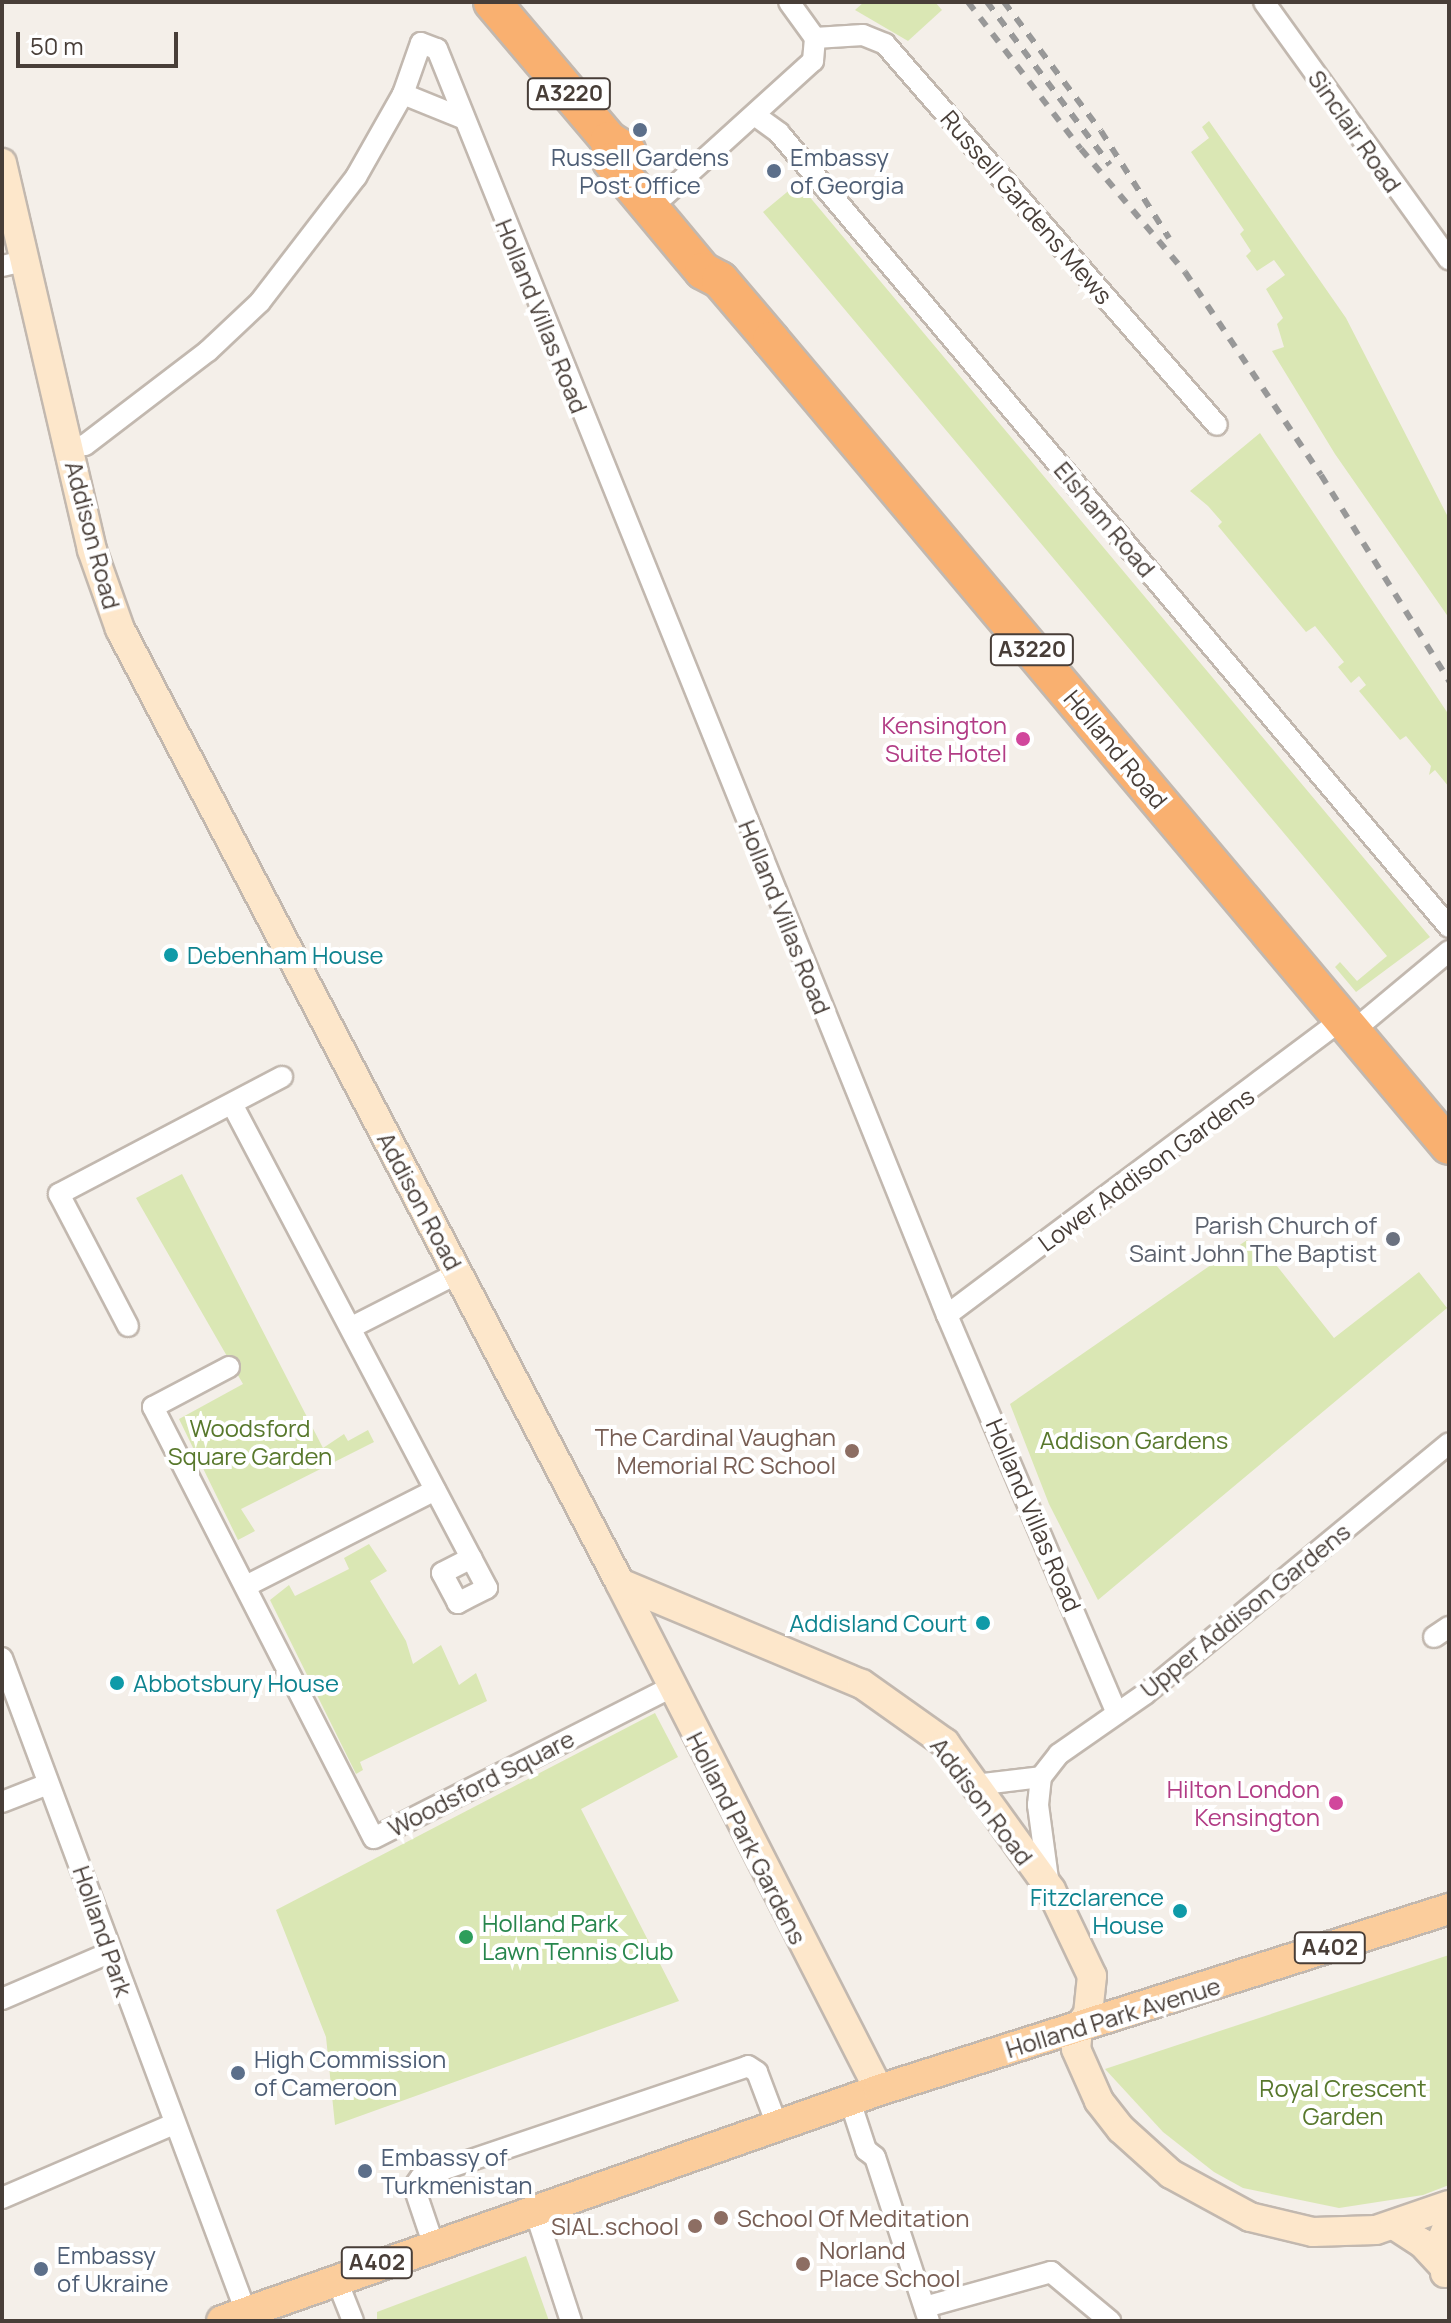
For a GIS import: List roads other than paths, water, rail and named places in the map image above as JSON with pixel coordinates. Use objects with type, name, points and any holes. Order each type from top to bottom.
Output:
[{"type":"highway","name":"Holland Road","points":[[487,7],[609,140],[622,145],[665,195],[717,256],[720,280]]},
{"type":"highway","name":"Holland Road","points":[[609,140],[611,161],[703,271],[720,280],[1449,1146]]},
{"type":"main road","name":"Holland Park Avenue","points":[[234,2316],[433,2243],[879,2090],[1449,1909]]},
{"type":"street","points":[[665,195],[756,116],[813,61],[815,38],[789,2]]},
{"type":"street","name":"Sinclair Road","points":[[1264,2],[1449,259]]},
{"type":"street","name":"Russell Gardens Mews","points":[[815,38],[863,35],[885,44],[1217,425]]},
{"type":"street","name":"Holland Villas Road","points":[[403,94],[421,43],[437,49],[444,60],[462,118],[947,1315],[1116,1712]]},
{"type":"street","points":[[69,448],[85,445],[208,351],[260,302],[356,177],[403,94],[462,118]]},
{"type":"street","name":"Elsham Road","points":[[756,116],[779,133],[1449,927]]},
{"type":"street","name":"Addison Road","points":[[2,163],[13,264],[69,448],[102,584],[120,629],[620,1583],[862,1684],[945,1743],[1051,1890],[1092,1976],[1088,2014],[1078,2028]]},
{"type":"street","name":"Lower Addison Gardens","points":[[947,1315],[1449,951]]},
{"type":"street","points":[[128,1326],[59,1194],[282,1077]]},
{"type":"street","points":[[232,1104],[471,1558]]},
{"type":"street","points":[[352,1327],[458,1273]]},
{"type":"street","name":"Woodsford Square","points":[[229,1367],[153,1407],[374,1838],[670,1688]]},
{"type":"street","name":"Upper Addison Gardens","points":[[1041,1777],[1059,1754],[1116,1712],[1449,1443]]},
{"type":"street","points":[[246,1586],[435,1490]]},
{"type":"street","name":"Holland Park Gardens","points":[[620,1583],[670,1688],[879,2090]]},
{"type":"street","name":"Holland Park","points":[[2,1658],[174,2124],[234,2316]]},
{"type":"street","points":[[975,1785],[1041,1777],[1038,1827],[1051,1890]]},
{"type":"street","points":[[2,1802],[48,1784]]},
{"type":"street","points":[[2,1999],[109,1953]]},
{"type":"street","points":[[1078,2028],[1076,2049],[1109,2117],[1171,2174],[1250,2217],[1313,2232],[1343,2234],[1394,2225],[1449,2205]]},
{"type":"street","points":[[433,2243],[414,2187],[416,2181],[436,2172],[748,2066],[757,2072],[777,2125]]},
{"type":"street","points":[[850,2101],[866,2150],[875,2157],[926,2317],[1051,2272],[1110,2321]]},
{"type":"street","points":[[2,2198],[174,2124]]},
{"type":"street","points":[[534,2208],[571,2321]]},
{"type":"street","points":[[1446,2276],[1449,2222]]},
{"type":"street","points":[[1394,2225],[1422,2243],[1446,2276]]},
{"type":"street","points":[[336,2278],[353,2321]]},
{"type":"railway","points":[[968,2],[1081,149],[1185,272],[1321,475],[1449,681]]},
{"type":"railway","points":[[987,2],[1110,165]]},
{"type":"railway","points":[[1004,2],[1101,131],[1169,238]]},
{"type":"place","name":"Russell Gardens Post Office","points":[[640,130]]},
{"type":"place","name":"Embassy of Georgia","points":[[774,171]]},
{"type":"place","name":"Kensington Suite Hotel","points":[[1023,739]]},
{"type":"place","name":"Debenham House","points":[[171,955]]},
{"type":"place","name":"Parish Church of Saint John The Baptist","points":[[1393,1239]]},
{"type":"place","name":"The Cardinal Vaughan Memorial RC School","points":[[852,1451]]},
{"type":"place","name":"Addisland Court","points":[[983,1623]]},
{"type":"place","name":"Abbotsbury House","points":[[117,1683]]},
{"type":"place","name":"Hilton London Kensington","points":[[1336,1803]]},
{"type":"place","name":"Fitzclarence House","points":[[1180,1911]]},
{"type":"place","name":"Holland Park Lawn Tennis Club","points":[[466,1937]]},
{"type":"place","name":"High Commission of Cameroon","points":[[238,2073]]},
{"type":"place","name":"Embassy of Turkmenistan","points":[[365,2171]]},
{"type":"place","name":"School Of Meditation","points":[[721,2218]]},
{"type":"place","name":"SIAL.school","points":[[695,2226]]},
{"type":"place","name":"Norland Place School","points":[[803,2264]]},
{"type":"place","name":"Embassy of Ukraine","points":[[41,2269]]},
{"type":"park label","name":"Addison Gardens","points":[[1134,1440]]},
{"type":"park label","name":"Woodsford Square Garden","points":[[250,1442]]},
{"type":"park label","name":"Royal Crescent Garden","points":[[1343,2102]]}]
